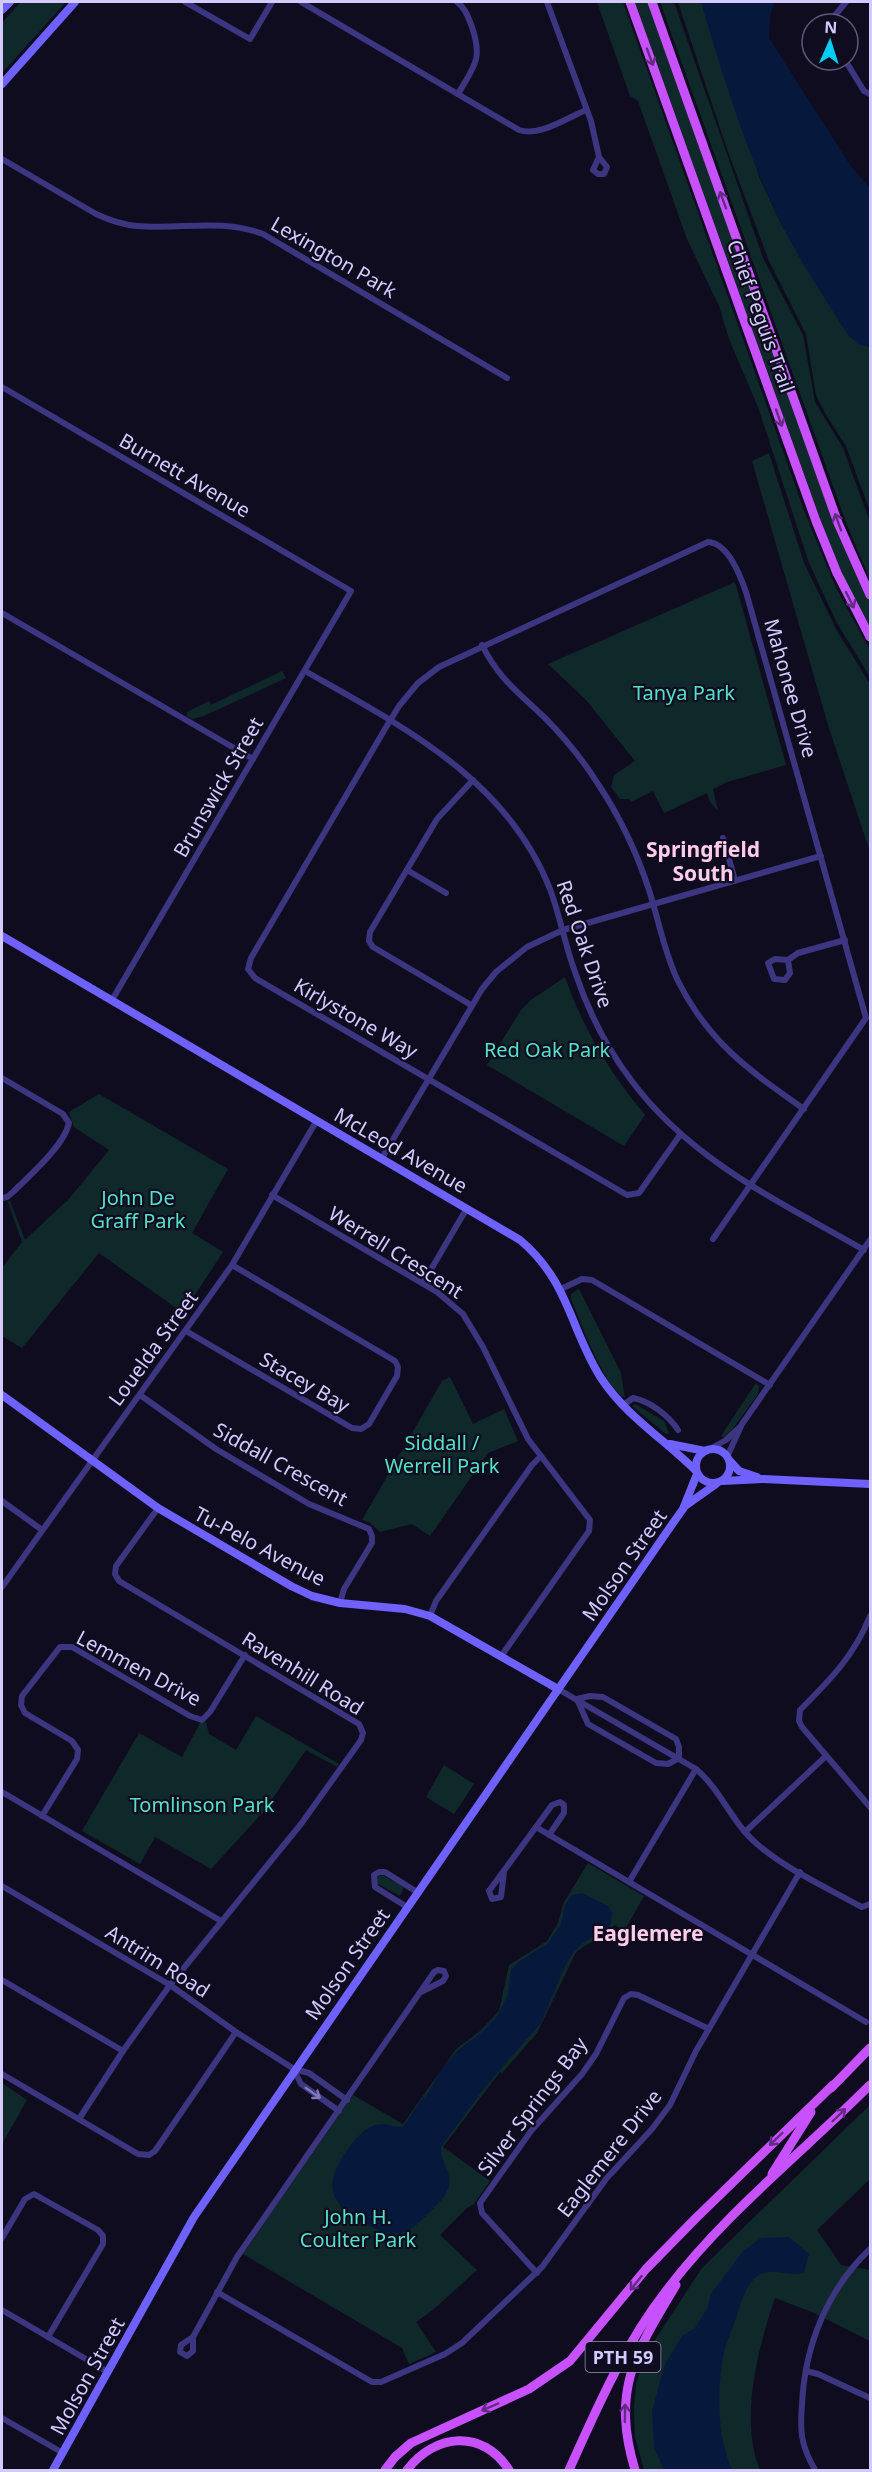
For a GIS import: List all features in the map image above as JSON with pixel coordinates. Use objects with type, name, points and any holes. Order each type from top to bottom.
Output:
[{"type":"main road","name":"Chief Peguis Trail","points":[[630,2],[816,522],[837,573],[870,637]]},
{"type":"main road","name":"Chief Peguis Trail","points":[[652,2],[835,513],[870,595]]},
{"type":"main road","name":"PTH 59","points":[[767,2184],[805,2120],[833,2085],[870,2048]]},
{"type":"main road","points":[[385,2470],[395,2457],[411,2443],[529,2389],[570,2361],[646,2270],[696,2218],[833,2085]]},
{"type":"main road","name":"PTH 59","points":[[569,2470],[613,2375],[630,2344],[665,2291],[696,2254],[870,2085]]},
{"type":"main road","points":[[635,2470],[624,2424],[628,2383],[635,2360],[649,2329],[696,2254]]},
{"type":"main road","points":[[407,2470],[429,2448],[452,2441],[475,2443],[488,2448],[509,2470]]},
{"type":"street","points":[[2,10],[10,2]]},
{"type":"street","points":[[2,84],[75,2]]},
{"type":"street","points":[[185,2],[250,39],[272,2]]},
{"type":"street","points":[[301,2],[526,133],[537,131],[586,110]]},
{"type":"street","points":[[458,2],[466,11],[478,51],[476,61],[458,94]]},
{"type":"street","points":[[547,2],[586,110],[599,157]]},
{"type":"street","points":[[852,72],[864,91],[870,94]]},
{"type":"street","name":"Lexington Park","points":[[2,159],[96,214],[112,220],[144,226],[232,225],[263,234],[507,378]]},
{"type":"street","name":"Burnett Avenue","points":[[2,387],[351,591]]},
{"type":"street","name":"Mahonee Drive","points":[[390,720],[399,706],[427,675],[482,645],[703,544],[713,542],[719,545],[737,569],[746,592],[866,1018],[713,1239]]},
{"type":"street","name":"Brunswick Street","points":[[112,1000],[351,591]]},
{"type":"street","points":[[2,613],[253,759]]},
{"type":"street","points":[[482,645],[495,670],[561,736],[597,782],[612,806],[633,848],[653,904],[657,925],[678,981],[707,1026],[725,1048],[757,1077],[804,1109]]},
{"type":"street","name":"Red Oak Drive","points":[[305,671],[438,750],[473,780],[505,813],[530,850],[549,888],[574,970],[598,1029],[632,1081],[680,1135],[713,1161],[750,1185],[864,1250]]},
{"type":"street","name":"Kirlystone Way","points":[[390,720],[252,958],[248,969],[255,978],[627,1195],[639,1194],[680,1135]]},
{"type":"street","points":[[471,1005],[373,947],[369,940],[370,932],[441,813],[473,780]]},
{"type":"street","points":[[723,837],[735,880]]},
{"type":"street","points":[[382,1158],[471,1005],[496,972],[527,947],[563,930],[821,856]]},
{"type":"street","points":[[407,870],[446,893]]},
{"type":"street","name":"McLeod Avenue","points":[[2,936],[511,1234],[528,1247],[547,1268],[561,1289],[590,1358],[622,1406],[667,1443],[697,1472]]},
{"type":"street","points":[[788,960],[798,953],[845,940]]},
{"type":"street","points":[[2,1080],[63,1114],[69,1124],[68,1130],[50,1153],[13,1192],[2,1198]]},
{"type":"street","name":"Louelda Street","points":[[2,1587],[232,1265],[317,1120]]},
{"type":"street","name":"Werrell Crescent","points":[[272,1196],[423,1283],[449,1300],[464,1314],[479,1339],[528,1439],[590,1520],[591,1526],[502,1655]]},
{"type":"street","points":[[423,1283],[467,1208]]},
{"type":"street","points":[[870,1240],[742,1424],[726,1440],[707,1450],[697,1459],[697,1472],[707,1483],[763,1479],[870,1484]]},
{"type":"street","name":"Stacey Bay","points":[[186,1331],[352,1428],[361,1429],[369,1424],[397,1376],[398,1367],[395,1361],[232,1265]]},
{"type":"street","points":[[561,1289],[582,1279],[592,1280],[770,1385]]},
{"type":"street","name":"Tu-Pelo Avenue","points":[[2,1395],[158,1508],[291,1586],[312,1596],[340,1603],[405,1609],[430,1616],[558,1689]]},
{"type":"street","name":"Siddall Crescent","points":[[140,1395],[216,1449],[309,1504],[369,1529],[372,1543],[344,1588],[340,1603]]},
{"type":"street","points":[[622,1406],[633,1398],[639,1399],[666,1415],[678,1430]]},
{"type":"street","points":[[720,1482],[729,1472],[728,1459],[742,1424]]},
{"type":"street","points":[[667,1443],[718,1450],[739,1471],[763,1479]]},
{"type":"street","points":[[430,1616],[436,1601],[532,1464],[541,1456]]},
{"type":"street","name":"Molson Street","points":[[683,1509],[697,1472]]},
{"type":"street","name":"Molson Street","points":[[55,2470],[194,2217],[294,2068],[683,1509],[700,1494],[720,1482]]},
{"type":"street","points":[[2,1501],[42,1530]]},
{"type":"street","name":"Ravenhill Road","points":[[79,2119],[123,2051],[170,1985],[301,1824],[361,1740],[363,1733],[359,1724],[116,1577],[116,1566],[158,1508]]},
{"type":"street","points":[[870,1616],[855,1650],[830,1680],[800,1710],[799,1721],[870,1808]]},
{"type":"street","name":"Lemmen Drive","points":[[42,1816],[77,1759],[78,1750],[72,1741],[25,1713],[21,1705],[22,1696],[60,1647],[72,1647],[190,1716],[202,1720],[210,1713],[245,1655]]},
{"type":"street","points":[[558,1689],[696,1769],[713,1786],[745,1832],[757,1845],[856,1904],[862,1907],[870,1904]]},
{"type":"street","points":[[577,1700],[590,1696],[603,1697],[614,1703],[676,1739],[679,1758]]},
{"type":"street","points":[[577,1700],[588,1724],[656,1763],[668,1764],[679,1758]]},
{"type":"street","points":[[745,1832],[826,1756]]},
{"type":"street","points":[[629,1882],[696,1769]]},
{"type":"street","points":[[2,1792],[221,1921]]},
{"type":"street","points":[[504,1872],[552,1805],[560,1802],[564,1805],[564,1813],[549,1835]]},
{"type":"street","points":[[536,1827],[866,2022]]},
{"type":"street","points":[[407,1907],[375,1887],[374,1875],[385,1872],[417,1892]]},
{"type":"street","name":"Eaglemere Drive","points":[[217,2292],[376,2383],[445,2354],[462,2343],[537,2273],[606,2179],[652,2129],[670,2105],[709,2029],[800,1872]]},
{"type":"street","name":"Antrim Road","points":[[2,1886],[170,1985],[236,2032],[294,2068],[309,2073],[347,2100]]},
{"type":"street","points":[[2,1980],[123,2051]]},
{"type":"street","points":[[192,2337],[237,2257],[422,1992]]},
{"type":"street","name":"Silver Springs Bay","points":[[537,2273],[482,2214],[480,2203],[531,2131],[582,2074],[596,2054],[624,1998],[631,1994],[638,1995],[709,2029]]},
{"type":"street","points":[[2,2074],[138,2154],[149,2155],[236,2032]]},
{"type":"street","points":[[294,2068],[301,2084],[339,2111]]},
{"type":"street","points":[[2,2238],[25,2199],[34,2194],[102,2234],[103,2244],[48,2337]]},
{"type":"street","points":[[815,2470],[802,2438],[806,2371],[821,2318],[829,2300],[840,2282],[870,2249]]},
{"type":"street","points":[[2,2310],[108,2372]]},
{"type":"street","points":[[806,2371],[819,2374],[870,2398]]},
{"type":"street","points":[[2,2418],[63,2453]]},
{"type":"green space","points":[[21,2],[66,2],[2,73],[2,23]]},
{"type":"green space","points":[[597,2],[623,2],[805,513],[836,588],[870,650],[870,677],[837,623],[809,563],[758,407],[729,339],[719,306],[687,239],[638,101],[630,96]]},
{"type":"green space","points":[[635,2],[648,2],[838,534],[870,603],[870,629],[852,596],[830,546]]},
{"type":"green space","points":[[660,2],[674,2],[763,258],[803,335],[815,402],[843,448],[870,522],[870,580],[847,525]]},
{"type":"green space","points":[[678,2],[701,2],[760,179],[782,226],[858,344],[870,347],[870,511],[846,446],[816,395],[806,334],[769,261],[727,149]]},
{"type":"green space","points":[[769,453],[804,563],[837,631],[870,684],[870,852],[828,725],[752,461]]},
{"type":"green space","name":"Tanya Park","points":[[735,582],[786,765],[727,782],[713,789],[718,811],[710,802],[707,793],[664,813],[653,791],[631,802],[629,799],[620,799],[611,787],[614,775],[635,761],[586,700],[548,664]]},
{"type":"green space","points":[[282,671],[286,678],[204,716],[192,719],[187,716],[187,712],[209,701],[211,705]]},
{"type":"green space","name":"Red Oak Park","points":[[565,977],[580,1015],[599,1050],[620,1083],[645,1115],[624,1146],[487,1065],[521,1010],[531,1000]]},
{"type":"green space","name":"John De Graff Park","points":[[99,1094],[228,1169],[192,1233],[223,1252],[183,1313],[99,1253],[22,1348],[2,1336],[2,1268],[22,1242],[8,1202],[10,1201],[25,1240],[69,1199],[109,1150],[74,1127],[69,1112]]},
{"type":"green space","points":[[579,1289],[621,1373],[625,1398],[609,1381],[587,1337],[571,1299],[571,1294]]},
{"type":"green space","name":"Siddall / Werrell Park","points":[[450,1377],[473,1424],[504,1409],[518,1441],[488,1453],[430,1536],[412,1524],[380,1532],[369,1522],[362,1520],[442,1381]]},
{"type":"green space","points":[[756,1383],[759,1386],[758,1394],[726,1438],[721,1436]]},
{"type":"green space","points":[[635,1404],[664,1421],[669,1433],[666,1434],[632,1406]]},
{"type":"green space","name":"Tomlinson Park","points":[[256,1716],[339,1764],[337,1767],[306,1750],[264,1811],[211,1869],[155,1837],[140,1864],[82,1831],[139,1733],[182,1757],[200,1723],[206,1722],[209,1734],[236,1750]]},
{"type":"green space","points":[[444,1765],[474,1784],[454,1814],[426,1797]]},
{"type":"green space","name":"John H. Coulter Park","points":[[588,1863],[644,1896],[625,1930],[614,1925],[575,1954],[537,2033],[502,2073],[500,2072],[443,2147],[490,2181],[474,2204],[440,2235],[477,2270],[416,2322],[436,2352],[409,2364],[402,2348],[243,2254],[353,2095],[403,2124],[456,2049],[480,2031],[499,2011],[509,1965],[547,1941],[558,1923],[563,1904]]},
{"type":"green space","points":[[382,1875],[404,1887],[400,1896],[376,1883],[378,1876]]},
{"type":"green space","points":[[2,2083],[27,2100],[2,2144]]},
{"type":"green space","points":[[870,2105],[870,2179],[817,2230],[841,2265],[870,2270],[870,2341],[812,2312],[775,2298],[757,2361],[753,2384],[751,2429],[760,2470],[644,2470],[635,2437],[634,2409],[636,2383],[649,2349],[702,2268]]},
{"type":"water","points":[[701,2],[774,2],[770,17],[769,38],[852,168],[870,188],[870,347],[858,344],[848,335],[805,267],[782,225],[747,143]]},
{"type":"water","points":[[582,1893],[608,1906],[612,1912],[611,1923],[608,1929],[584,1942],[573,1953],[565,1966],[541,2023],[485,2087],[441,2147],[449,2181],[444,2197],[417,2224],[401,2233],[383,2232],[355,2218],[339,2204],[333,2188],[333,2178],[343,2156],[360,2134],[371,2127],[385,2124],[403,2127],[427,2095],[441,2070],[457,2051],[482,2032],[498,2015],[508,1994],[511,1970],[517,1963],[548,1943],[561,1924],[565,1905],[572,1895]]},
{"type":"water","points":[[789,2237],[809,2254],[804,2273],[767,2272],[756,2277],[743,2296],[724,2351],[719,2390],[720,2418],[727,2458],[732,2470],[664,2470],[654,2448],[652,2411],[665,2364],[682,2336],[695,2328],[707,2309],[711,2294],[743,2251],[761,2238]]},
{"type":"district","name":"Springfield South","points":[[703,861]]},
{"type":"district","name":"Eaglemere","points":[[648,1933]]}]
